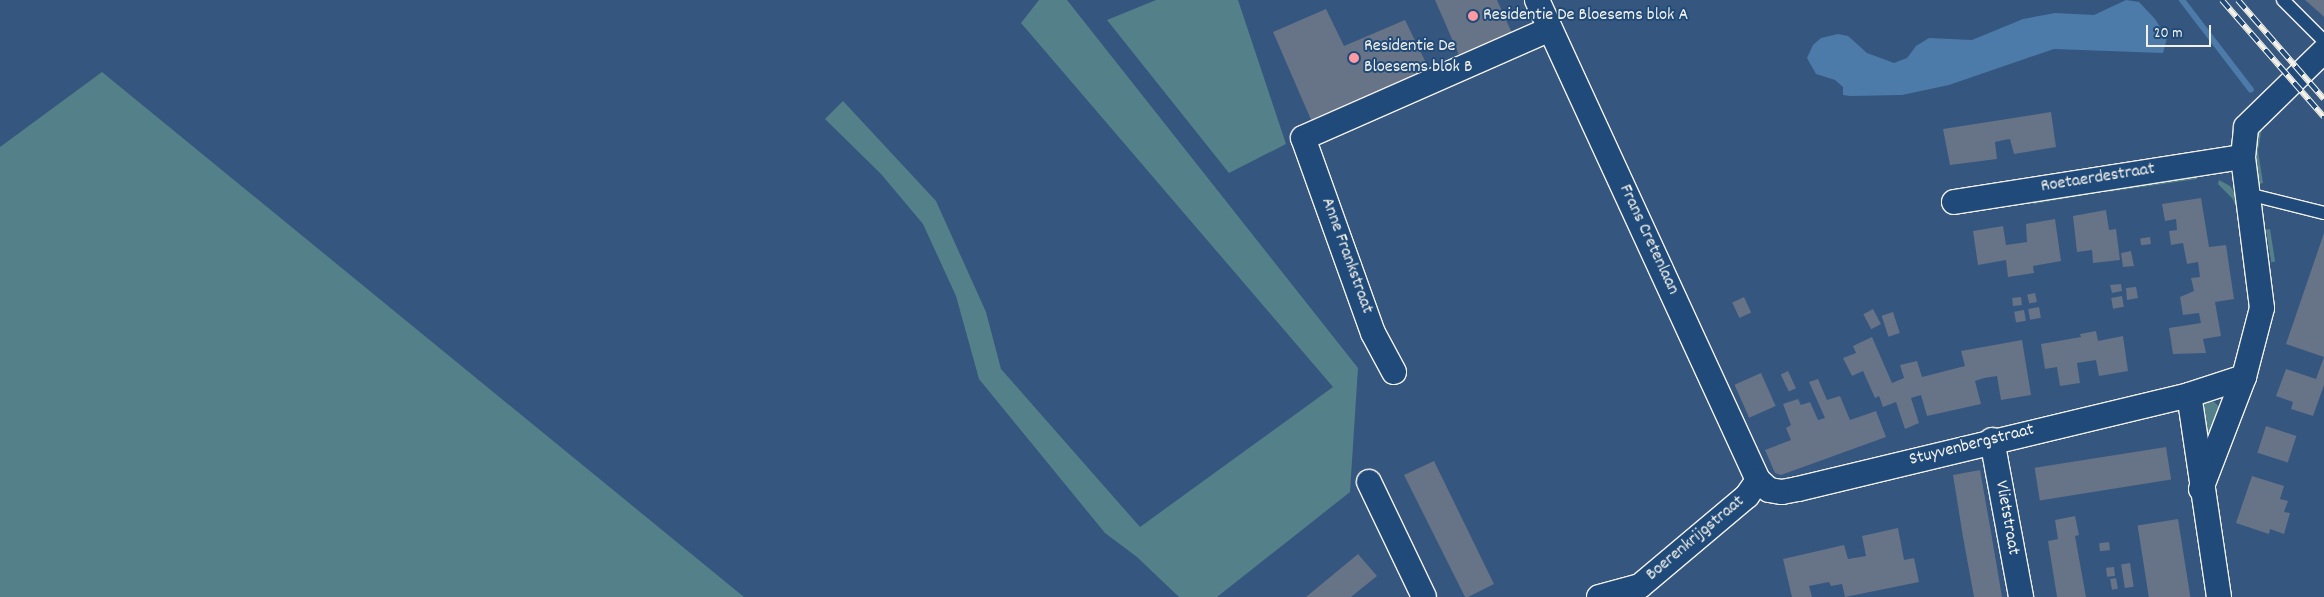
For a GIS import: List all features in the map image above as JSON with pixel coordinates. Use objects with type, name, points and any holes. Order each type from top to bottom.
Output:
[{"type":"street","name":"Frans Cretenlaan","points":[[1537,0],[1758,480]]},
{"type":"street","name":"Anne Frankstraat","points":[[1394,372],[1374,333],[1303,138],[1550,29]]},
{"type":"street","points":[[2201,489],[2244,377],[2262,308],[2243,157],[2246,127],[2324,51]]},
{"type":"street","name":"Roetaerdestraat","points":[[1954,202],[2243,157]]},
{"type":"street","name":"Stuyvenbergstraat","points":[[1758,480],[1769,490],[1782,492],[1992,440],[2189,395],[2244,377]]},
{"type":"street","points":[[2189,395],[2201,489],[2219,597]]},
{"type":"street","name":"Vlietstraat","points":[[1992,440],[2021,597]]},
{"type":"street","name":"Boerenkrijgstraat","points":[[1599,597],[1641,591],[1747,496],[1758,480]]},
{"type":"street","points":[[1369,482],[1415,593]]},
{"type":"lane","points":[[2283,0],[2324,41]]},
{"type":"lane","points":[[2248,194],[2324,213]]},
{"type":"green space","points":[[1039,0],[1067,0],[1358,368],[1350,492],[1217,597],[1179,597],[1137,557],[1105,533],[979,379],[956,296],[923,224],[881,174],[825,119],[843,101],[936,201],[986,312],[1001,369],[1140,527],[1333,387],[1021,23]]},
{"type":"green space","points":[[1156,0],[1238,0],[1286,144],[1229,173],[1107,20]]},
{"type":"green space","points":[[102,72],[744,597],[0,597],[0,147]]},
{"type":"green space","points":[[2262,127],[2258,151],[2263,183],[2259,184],[2255,142]]},
{"type":"green space","points":[[2196,174],[2197,179],[2108,192],[2107,188]]},
{"type":"green space","points":[[2219,180],[2230,186],[2238,197],[2239,212],[2232,198],[2218,184]]},
{"type":"green space","points":[[2098,190],[2098,193],[2033,204],[2032,200]]},
{"type":"green space","points":[[2270,229],[2275,262],[2271,262],[2266,230]]},
{"type":"green space","points":[[2211,399],[2223,410],[2216,431],[2209,433],[2204,432],[2198,404]]},
{"type":"water","points":[[2126,0],[2139,2],[2155,19],[2167,38],[2163,53],[2054,49],[1949,85],[1902,95],[1850,96],[1843,95],[1843,87],[1835,80],[1816,74],[1807,58],[1813,45],[1821,38],[1838,34],[1848,36],[1867,53],[1894,63],[1907,58],[1916,46],[1929,38],[1972,40],[2023,19],[2055,13],[2094,15]]},
{"type":"building","name":"Residentie De Bloesems blok A","points":[[1435,0],[1497,0],[1512,33],[1459,55]]},
{"type":"building","points":[[2305,0],[2324,0],[2324,17],[2321,14]]},
{"type":"building","name":"Residentie De Bloesems blok B","points":[[1326,9],[1344,46],[1405,20],[1430,71],[1312,122],[1273,32]]},
{"type":"building","points":[[2051,112],[2056,147],[2014,154],[2010,139],[2004,140],[1995,142],[1997,159],[1950,165],[1943,129]]},
{"type":"building","points":[[2201,198],[2209,247],[2226,245],[2234,299],[2215,302],[2221,336],[2203,339],[2206,353],[2173,354],[2169,328],[2201,323],[2199,313],[2183,315],[2180,297],[2194,291],[2191,278],[2200,277],[2198,262],[2187,264],[2183,243],[2171,245],[2169,231],[2177,230],[2176,219],[2165,221],[2162,204]]},
{"type":"building","points":[[2106,210],[2109,230],[2116,229],[2120,260],[2093,263],[2092,250],[2077,252],[2073,216]]},
{"type":"building","points":[[2055,219],[2061,261],[2033,266],[2034,273],[2008,277],[2006,260],[1978,265],[1973,231],[2003,226],[2006,245],[2027,242],[2026,224]]},
{"type":"building","points":[[2324,233],[2324,357],[2286,344]]},
{"type":"building","points":[[2150,237],[2151,244],[2141,245],[2140,238]]},
{"type":"building","points":[[2131,251],[2134,266],[2123,267],[2121,253]]},
{"type":"building","points":[[2121,284],[2122,291],[2112,293],[2110,285]]},
{"type":"building","points":[[2136,287],[2138,298],[2127,300],[2126,288]]},
{"type":"building","points":[[2035,293],[2037,302],[2029,304],[2027,295]]},
{"type":"building","points":[[2122,296],[2124,307],[2113,309],[2111,298]]},
{"type":"building","points":[[1744,297],[1751,312],[1739,318],[1732,302]]},
{"type":"building","points":[[2021,297],[2022,305],[2013,306],[2012,298]]},
{"type":"building","points":[[2039,307],[2041,318],[2030,320],[2028,309]]},
{"type":"building","points":[[1873,309],[1881,324],[1871,329],[1863,314]]},
{"type":"building","points":[[2024,310],[2026,321],[2016,323],[2014,312]]},
{"type":"building","points":[[1893,312],[1900,333],[1888,337],[1882,316]]},
{"type":"building","points":[[2096,331],[2098,341],[2123,336],[2128,371],[2099,376],[2096,360],[2077,363],[2080,383],[2060,386],[2057,367],[2045,369],[2041,344],[2081,337],[2080,334]]},
{"type":"building","points":[[1872,337],[1892,383],[1904,378],[1900,365],[1917,361],[1922,377],[1965,366],[1961,351],[2022,340],[2031,395],[2001,400],[1997,376],[1984,378],[1975,381],[1981,404],[1927,416],[1921,395],[1911,398],[1919,423],[1905,429],[1896,402],[1883,407],[1879,396],[1875,398],[1863,371],[1852,376],[1843,358],[1856,353],[1853,346]]},
{"type":"building","points":[[2324,357],[2324,385],[2313,416],[2291,409],[2293,402],[2276,396],[2286,369],[2316,379]]},
{"type":"building","points":[[1788,371],[1796,388],[1789,392],[1781,374]]},
{"type":"building","points":[[1761,373],[1776,406],[1749,418],[1735,385]]},
{"type":"building","points":[[1818,379],[1827,400],[1840,396],[1850,420],[1876,411],[1886,437],[1781,475],[1775,473],[1765,450],[1791,440],[1786,428],[1791,425],[1783,404],[1798,399],[1801,405],[1810,402],[1818,420],[1825,418],[1809,382]]},
{"type":"building","points":[[2266,426],[2296,436],[2288,463],[2257,453]]},
{"type":"building","points":[[2166,447],[2171,480],[2040,500],[2035,468]]},
{"type":"building","points":[[1434,461],[1494,584],[1468,597],[1465,597],[1404,475]]},
{"type":"building","points":[[1980,470],[2002,597],[1974,597],[1963,537],[1953,475]]},
{"type":"building","points":[[2252,476],[2284,486],[2280,499],[2288,501],[2284,512],[2290,513],[2284,534],[2270,529],[2269,534],[2236,523]]},
{"type":"building","points":[[2075,516],[2079,535],[2075,536],[2086,597],[2057,597],[2048,541],[2058,539],[2055,520]]},
{"type":"building","points":[[2178,519],[2190,597],[2149,597],[2138,525]]},
{"type":"building","points":[[1898,528],[1904,560],[1914,558],[1919,582],[1845,597],[1842,584],[1831,586],[1829,582],[1809,586],[1812,597],[1792,597],[1783,559],[1844,545],[1848,559],[1866,556],[1862,536]]},
{"type":"building","points":[[2109,542],[2110,550],[2100,551],[2099,543]]},
{"type":"building","points":[[1358,554],[1377,576],[1351,597],[1306,597]]},
{"type":"building","points":[[2130,563],[2134,587],[2125,588],[2121,564]]},
{"type":"building","points":[[2114,567],[2115,576],[2107,577],[2106,568]]},
{"type":"building","points":[[2116,578],[2118,589],[2112,590],[2110,579]]},
{"type":"waterway","points":[[2182,0],[2251,90]]},
{"type":"railway","points":[[2222,0],[2324,117]]},
{"type":"railway","points":[[2238,0],[2324,99]]},
{"type":"place","name":"Residentie De Bloesems blok A","points":[[1473,16]]},
{"type":"place","name":"Residentie De Bloesems blok B","points":[[1354,58]]}]
